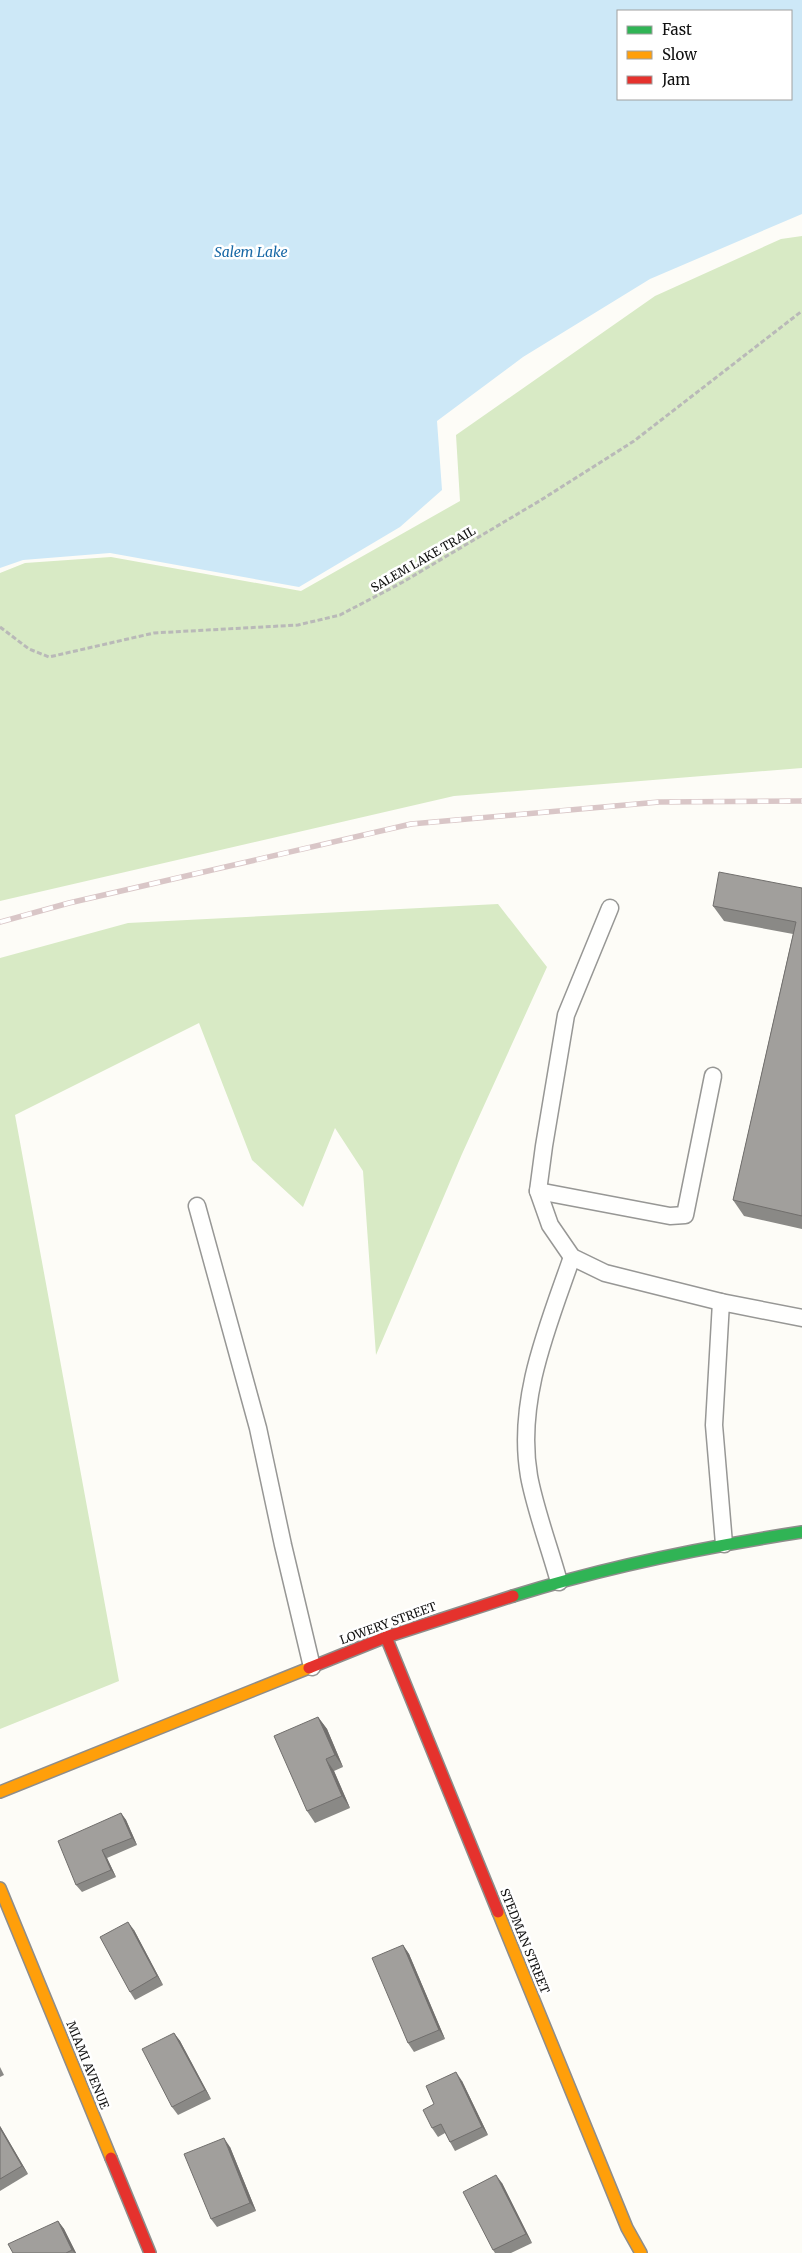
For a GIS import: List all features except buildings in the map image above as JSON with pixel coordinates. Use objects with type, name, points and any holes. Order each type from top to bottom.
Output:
[{"type":"street","name":"LOWERY STREET","points":[[0,1792],[386,1637],[615,1566],[724,1544],[802,1532]]},
{"type":"street","name":"STEDMAN STREET","points":[[386,1637],[627,2228],[641,2253]]},
{"type":"street","name":"MIAMI AVENUE","points":[[0,1888],[150,2253]]},
{"type":"lane","points":[[610,908],[566,1015],[538,1191],[550,1226],[572,1256],[605,1273],[721,1302],[802,1318]]},
{"type":"lane","points":[[538,1191],[670,1216],[685,1215],[713,1076]]},
{"type":"lane","points":[[197,1206],[258,1428],[312,1667]]},
{"type":"lane","points":[[559,1582],[529,1476],[526,1434],[537,1356],[572,1256]]},
{"type":"lane","points":[[721,1302],[714,1424],[724,1544]]},
{"type":"path","name":"SALEM LAKE TRAIL","points":[[0,627],[29,649],[49,657],[154,633],[298,626],[340,615],[403,582],[634,441],[802,311]]},
{"type":"green space","points":[[802,236],[802,768],[454,796],[0,901],[0,573],[25,563],[111,557],[301,591],[460,501],[456,435],[655,296],[781,239]]},
{"type":"green space","points":[[498,904],[547,967],[462,1154],[376,1355],[363,1171],[335,1128],[303,1207],[252,1160],[199,1023],[15,1115],[119,1681],[0,1729],[0,958],[128,923]]},
{"type":"water","name":"Salem Lake","points":[[0,0],[802,0],[802,214],[650,279],[523,357],[437,421],[442,490],[400,527],[299,587],[110,553],[23,560],[0,568]]},
{"type":"railway","points":[[0,922],[69,903],[411,824],[659,802],[802,801]]},
{"type":"traffic: fast","points":[[513,1596],[584,1575],[656,1558],[802,1532]]},
{"type":"traffic: slow","points":[[0,1792],[309,1668]]},
{"type":"traffic: slow","points":[[0,1888],[111,2158]]},
{"type":"traffic: slow","points":[[498,1912],[627,2228],[641,2253]]},
{"type":"traffic: jam","points":[[309,1668],[386,1637],[513,1596]]},
{"type":"traffic: jam","points":[[386,1637],[498,1912]]},
{"type":"traffic: jam","points":[[111,2158],[150,2253]]}]
